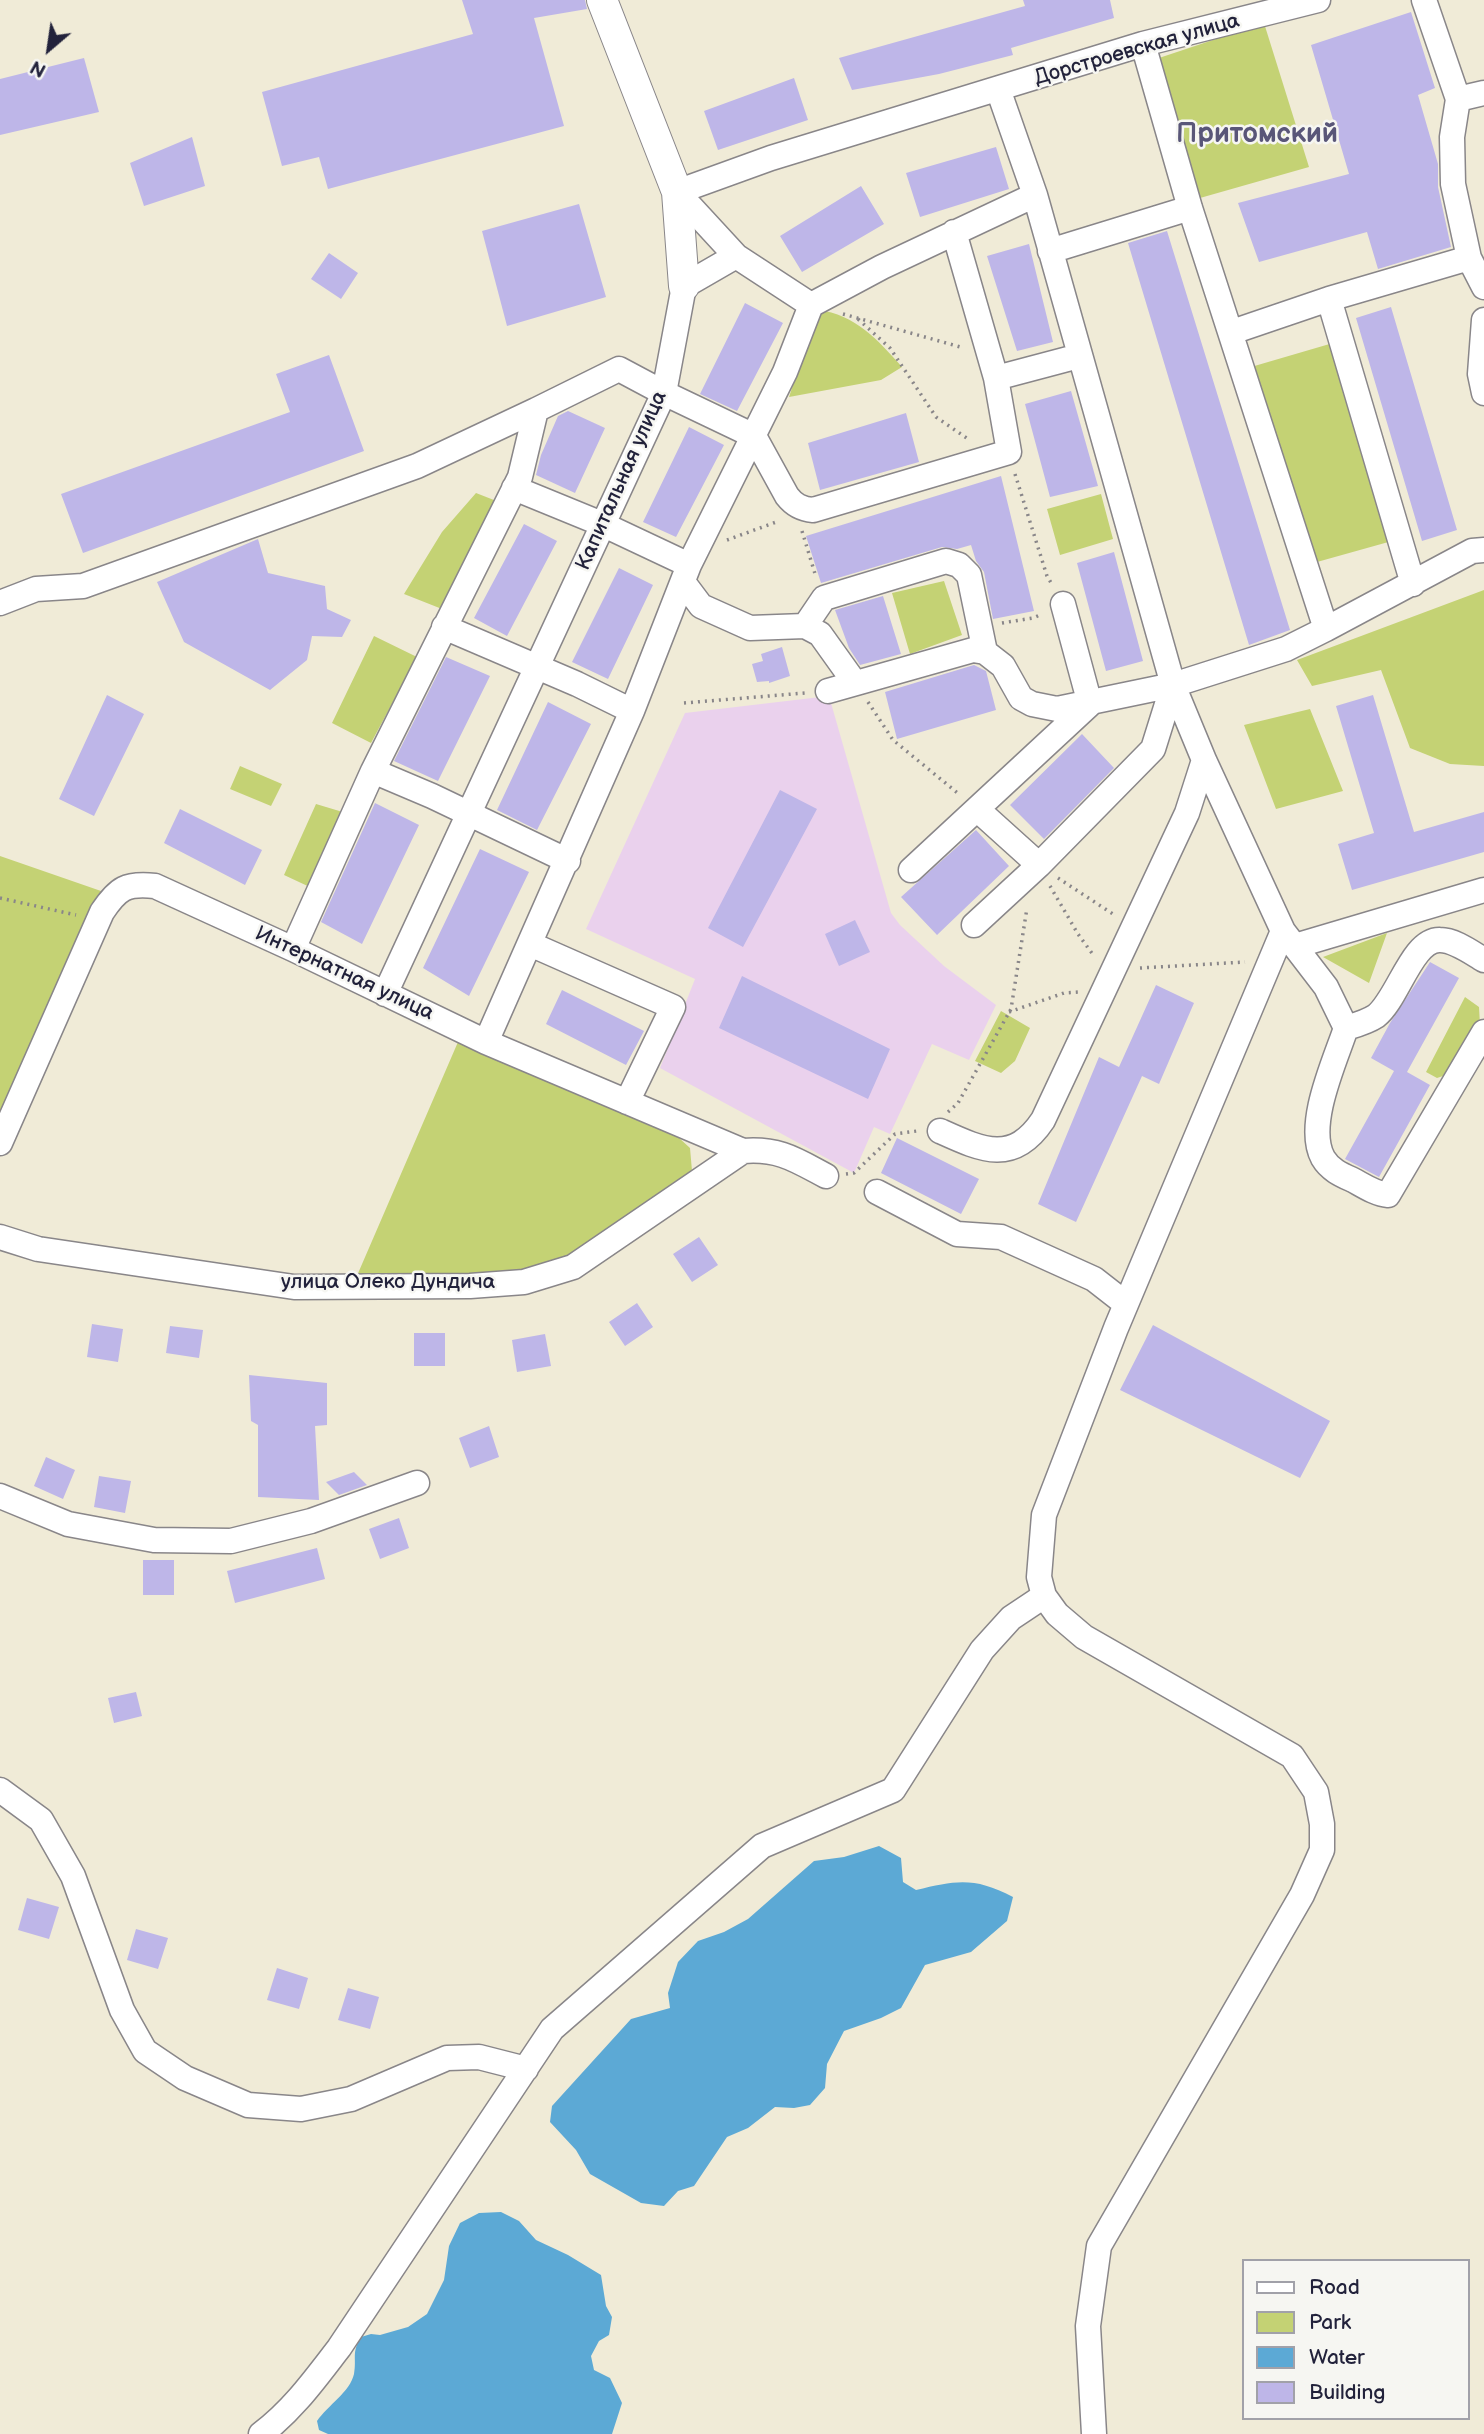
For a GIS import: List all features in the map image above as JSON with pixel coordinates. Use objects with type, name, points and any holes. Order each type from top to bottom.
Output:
[{"type":"street","points":[[602,0],[677,192],[684,286],[736,256]]},
{"type":"street","name":"Дорстроевская улица","points":[[998,89],[1143,44],[1318,0]]},
{"type":"street","points":[[1424,0],[1458,99],[1452,137],[1453,184],[1469,258],[1484,288]]},
{"type":"street","points":[[1143,44],[1190,208],[1326,629]]},
{"type":"street","points":[[677,192],[739,168],[998,89],[1035,195],[1173,685],[1204,760],[1289,938],[1326,988],[1346,1028],[1318,1117],[1320,1149],[1324,1159],[1338,1173],[1388,1195],[1484,1032]]},
{"type":"street","points":[[1458,99],[1484,93]]},
{"type":"street","points":[[677,192],[736,256],[811,305]]},
{"type":"street","points":[[486,1042],[568,861],[689,567],[785,372],[811,305],[882,267],[1035,195]]},
{"type":"street","points":[[1051,251],[1190,208]]},
{"type":"street","points":[[0,603],[36,589],[83,586],[96,582],[417,466],[619,369],[754,436],[796,512],[813,510],[1003,454],[993,366],[954,232]]},
{"type":"street","points":[[1232,332],[1329,299],[1469,258]]},
{"type":"street","name":"Капитальная улица","points":[[385,994],[664,393],[684,286]]},
{"type":"street","points":[[1329,299],[1413,584]]},
{"type":"street","points":[[1484,320],[1480,374],[1484,393]]},
{"type":"street","points":[[993,366],[1079,356]]},
{"type":"street","points":[[293,949],[373,771],[520,477],[536,410]]},
{"type":"street","points":[[514,488],[601,524],[689,567],[701,606],[750,628],[805,626],[820,634],[855,683]]},
{"type":"street","points":[[805,626],[823,599],[946,561],[959,565],[969,575],[983,643],[1003,666],[1021,698],[1032,704],[1057,709],[1173,685],[1286,649],[1413,584],[1480,544]]},
{"type":"street","points":[[1063,604],[1090,704]]},
{"type":"street","points":[[444,627],[539,667],[632,711]]},
{"type":"street","points":[[828,691],[973,650],[983,643]]},
{"type":"street","points":[[974,925],[1039,865],[1153,749],[1173,685]]},
{"type":"street","points":[[911,870],[1090,704]]},
{"type":"street","points":[[935,1130],[977,1148],[997,1151],[1017,1146],[1032,1136],[1043,1120],[1187,813],[1204,760]]},
{"type":"street","points":[[373,771],[568,861]]},
{"type":"street","points":[[978,810],[1039,865]]},
{"type":"street","name":"Интернатная улица","points":[[0,1143],[99,920],[111,899],[123,888],[138,884],[155,886],[486,1042],[627,1102],[743,1151],[763,1149],[785,1155],[826,1176]]},
{"type":"street","points":[[1094,2434],[1088,2326],[1099,2246],[1302,1895],[1322,1850],[1322,1824],[1316,1792],[1293,1756],[1084,1637],[1057,1614],[1044,1596],[1039,1577],[1044,1515],[1126,1304],[1271,960],[1289,938],[1484,890]]},
{"type":"street","points":[[1346,1028],[1363,1023],[1387,1004],[1418,952],[1430,942],[1444,940],[1484,961]]},
{"type":"street","points":[[530,944],[673,1007],[627,1102]]},
{"type":"street","name":"улица Олеко Дундича","points":[[0,1237],[38,1250],[294,1287],[470,1286],[524,1282],[573,1267],[743,1151]]},
{"type":"street","points":[[877,1192],[957,1234],[1001,1237],[1094,1279],[1126,1304]]},
{"type":"street","points":[[0,1496],[68,1524],[154,1540],[231,1541],[311,1521],[417,1483]]},
{"type":"street","points":[[261,2434],[302,2397],[339,2347],[552,2029],[762,1846],[893,1790],[982,1650],[1011,1618],[1044,1596]]},
{"type":"street","points":[[0,1790],[41,1820],[73,1876],[122,2010],[145,2051],[185,2078],[248,2105],[301,2109],[351,2099],[447,2058],[479,2057],[526,2069]]},
{"type":"path","points":[[811,305],[858,318],[993,366]]},
{"type":"path","points":[[858,318],[890,348],[936,417],[959,434],[1003,454],[1047,576],[1063,604],[1033,618],[993,624],[983,643]]},
{"type":"path","points":[[689,567],[796,512],[823,599]]},
{"type":"path","points":[[855,683],[893,740],[978,810]]},
{"type":"path","points":[[684,703],[828,691]]},
{"type":"path","points":[[1039,865],[1118,918],[1135,924]]},
{"type":"path","points":[[1039,865],[1107,983]]},
{"type":"path","points":[[0,898],[99,920]]},
{"type":"path","points":[[826,1176],[854,1173],[895,1134],[935,1130],[958,1102],[1009,1012],[1028,902]]},
{"type":"path","points":[[1009,1012],[1063,993],[1107,983],[1129,969],[1271,960]]},
{"type":"shaded area","points":[[829,696],[891,913],[900,925],[944,966],[996,1005],[969,1060],[932,1044],[890,1134],[874,1127],[854,1173],[660,1068],[695,979],[586,929],[685,713]]},
{"type":"green space","points":[[1264,23],[1309,167],[1200,198],[1159,58]]},
{"type":"green space","points":[[818,310],[855,323],[902,367],[881,380],[789,397]]},
{"type":"green space","points":[[1333,343],[1392,541],[1317,562],[1251,367]]},
{"type":"green space","points":[[476,493],[499,502],[442,609],[404,594],[442,532]]},
{"type":"green space","points":[[1101,494],[1113,539],[1060,555],[1047,509]]},
{"type":"green space","points":[[944,581],[962,635],[910,654],[892,593]]},
{"type":"green space","points":[[1484,590],[1484,766],[1450,764],[1410,748],[1381,670],[1312,686],[1297,660]]},
{"type":"green space","points":[[374,636],[417,657],[371,743],[332,723]]},
{"type":"green space","points":[[1310,709],[1343,791],[1276,809],[1244,725]]},
{"type":"green space","points":[[240,766],[282,784],[271,806],[230,789]]},
{"type":"green space","points":[[316,804],[346,813],[314,889],[284,875]]},
{"type":"green space","points":[[0,856],[101,891],[0,1125]]},
{"type":"green space","points":[[1387,933],[1369,983],[1323,957]]},
{"type":"green space","points":[[1465,997],[1479,1007],[1480,1025],[1446,1075],[1437,1078],[1426,1072]]},
{"type":"green space","points":[[1001,1011],[1030,1028],[1015,1061],[1001,1073],[975,1061]]},
{"type":"green space","points":[[461,1035],[678,1137],[690,1148],[692,1171],[684,1179],[538,1275],[356,1278]]},
{"type":"water","points":[[879,1846],[901,1858],[903,1882],[916,1890],[966,1882],[988,1886],[1013,1897],[1007,1921],[971,1952],[925,1965],[901,2008],[844,2031],[827,2064],[825,2088],[810,2105],[775,2107],[748,2128],[727,2137],[694,2186],[678,2191],[664,2206],[641,2203],[590,2174],[576,2150],[550,2122],[552,2106],[631,2019],[670,2008],[668,1993],[678,1962],[698,1941],[724,1932],[748,1919],[814,1861],[844,1857]]},
{"type":"water","points":[[501,2212],[519,2221],[536,2240],[601,2275],[606,2306],[612,2317],[609,2335],[599,2341],[591,2356],[594,2370],[610,2378],[622,2403],[612,2434],[328,2434],[319,2430],[317,2421],[352,2381],[355,2352],[361,2337],[408,2327],[427,2314],[444,2280],[449,2246],[460,2223],[479,2213]]},
{"type":"building","points":[[462,0],[585,0],[587,9],[534,18],[564,126],[328,189],[319,157],[282,166],[262,92],[473,34]]},
{"type":"building","points":[[1023,0],[1110,0],[1114,18],[1011,48],[1013,55],[939,74],[852,90],[839,58],[1025,6]]},
{"type":"building","points":[[1411,12],[1435,88],[1418,95],[1438,164],[1438,187],[1451,247],[1378,269],[1367,232],[1259,262],[1238,203],[1349,174],[1311,45]]},
{"type":"building","points":[[84,58],[99,112],[0,135],[0,79]]},
{"type":"building","points":[[794,78],[808,120],[718,150],[704,111]]},
{"type":"building","points":[[192,137],[205,186],[144,206],[130,163]]},
{"type":"building","points":[[996,147],[1009,189],[920,217],[906,173]]},
{"type":"building","points":[[861,186],[884,224],[802,272],[780,236]]},
{"type":"building","points":[[579,204],[606,297],[507,326],[482,231]]},
{"type":"building","points":[[1167,231],[1290,630],[1249,645],[1128,243]]},
{"type":"building","points":[[1029,244],[1053,342],[1017,351],[987,256]]},
{"type":"building","points":[[329,253],[358,273],[341,299],[311,279]]},
{"type":"building","points":[[745,303],[783,323],[737,411],[700,394]]},
{"type":"building","points":[[1391,307],[1457,530],[1422,541],[1356,318]]},
{"type":"building","points":[[329,355],[364,451],[83,553],[61,494],[290,412],[276,374]]},
{"type":"building","points":[[1071,391],[1098,486],[1050,497],[1025,404]]},
{"type":"building","points":[[568,411],[605,428],[575,493],[536,475],[541,455],[558,416]]},
{"type":"building","points":[[906,413],[919,462],[820,490],[808,443]]},
{"type":"building","points":[[689,427],[724,445],[676,537],[643,522]]},
{"type":"building","points":[[1001,476],[1034,611],[993,619],[984,572],[976,561],[971,545],[957,549],[942,547],[821,583],[806,536]]},
{"type":"building","points":[[524,524],[557,541],[507,636],[474,618]]},
{"type":"building","points":[[258,539],[268,573],[325,586],[327,609],[351,620],[342,637],[312,636],[307,660],[270,690],[184,642],[157,582]]},
{"type":"building","points":[[1114,552],[1143,661],[1106,671],[1077,563]]},
{"type":"building","points":[[619,568],[653,585],[608,679],[572,662]]},
{"type":"building","points":[[883,596],[901,654],[860,665],[849,648],[835,610]]},
{"type":"building","points":[[782,647],[790,676],[769,683],[757,682],[752,664],[763,661],[761,654]]},
{"type":"building","points":[[446,657],[490,676],[438,781],[394,761]]},
{"type":"building","points":[[974,665],[986,671],[996,710],[897,739],[885,692]]},
{"type":"building","points":[[107,695],[144,714],[94,816],[59,799]]},
{"type":"building","points":[[1373,695],[1414,832],[1484,812],[1484,852],[1352,890],[1338,844],[1374,833],[1336,706]]},
{"type":"building","points":[[548,702],[591,724],[537,830],[497,810]]},
{"type":"building","points":[[1082,734],[1114,768],[1044,839],[1010,805]]},
{"type":"building","points":[[780,790],[817,809],[743,947],[708,928]]},
{"type":"building","points":[[375,803],[419,825],[362,944],[321,922]]},
{"type":"building","points":[[180,809],[262,850],[245,885],[164,843]]},
{"type":"building","points":[[976,830],[1009,866],[937,935],[901,897]]},
{"type":"building","points":[[480,849],[529,872],[469,996],[423,968]]},
{"type":"building","points":[[855,920],[870,952],[839,966],[825,934]]},
{"type":"building","points":[[1430,962],[1459,978],[1407,1072],[1430,1085],[1379,1177],[1345,1159],[1394,1071],[1371,1058],[1390,1023]]},
{"type":"building","points":[[742,976],[890,1049],[868,1099],[719,1028]]},
{"type":"building","points":[[1156,985],[1194,1003],[1159,1084],[1142,1076],[1076,1222],[1038,1204],[1099,1057],[1119,1067]]},
{"type":"building","points":[[562,990],[644,1031],[626,1065],[546,1024]]},
{"type":"building","points":[[897,1138],[979,1179],[961,1214],[881,1173]]},
{"type":"building","points":[[699,1237],[718,1265],[692,1282],[673,1254]]},
{"type":"building","points":[[637,1303],[653,1327],[625,1346],[609,1322]]},
{"type":"building","points":[[92,1324],[123,1329],[118,1362],[87,1357]]},
{"type":"building","points":[[1153,1325],[1330,1421],[1300,1478],[1120,1390]]},
{"type":"building","points":[[170,1326],[203,1330],[199,1358],[166,1353]]},
{"type":"building","points":[[414,1333],[445,1333],[445,1366],[414,1366]]},
{"type":"building","points":[[545,1334],[551,1366],[517,1372],[512,1340]]},
{"type":"building","points":[[249,1375],[327,1383],[327,1425],[315,1426],[319,1500],[258,1497],[258,1425],[251,1421]]},
{"type":"building","points":[[489,1426],[499,1457],[470,1468],[459,1438]]},
{"type":"building","points":[[46,1457],[75,1470],[63,1499],[34,1486]]},
{"type":"building","points":[[354,1472],[367,1485],[339,1495],[326,1482]]},
{"type":"building","points":[[99,1476],[131,1481],[125,1513],[94,1507]]},
{"type":"building","points":[[399,1518],[409,1548],[380,1559],[369,1529]]},
{"type":"building","points":[[317,1548],[325,1579],[235,1603],[227,1571]]},
{"type":"building","points":[[143,1560],[174,1560],[174,1595],[143,1595]]},
{"type":"building","points":[[136,1692],[142,1716],[114,1723],[108,1698]]},
{"type":"building","points":[[27,1898],[59,1907],[49,1939],[18,1930]]},
{"type":"building","points":[[136,1929],[168,1938],[158,1969],[127,1960]]},
{"type":"building","points":[[277,1968],[308,1978],[299,2009],[267,2000]]},
{"type":"building","points":[[348,1988],[379,1997],[370,2029],[338,2020]]},
{"type":"district","name":"Притомский","points":[[1257,135]]}]
